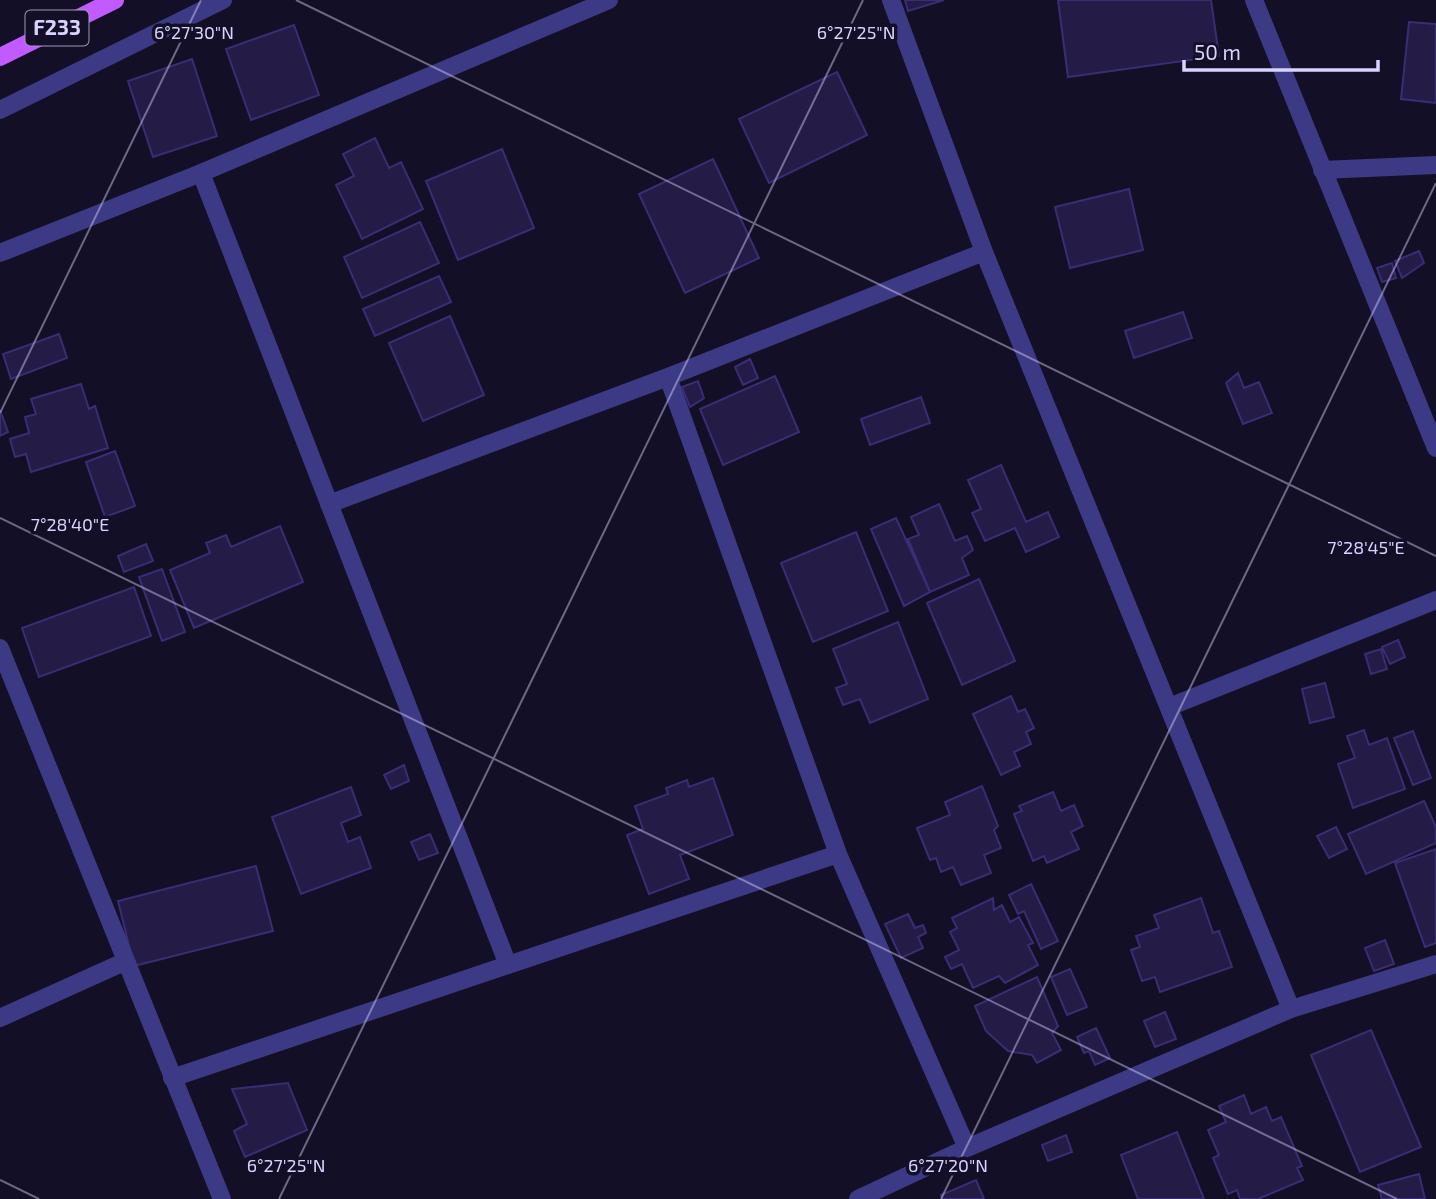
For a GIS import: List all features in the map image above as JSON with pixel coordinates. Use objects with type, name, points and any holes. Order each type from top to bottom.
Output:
[{"type":"main road","name":"F233","points":[[0,57],[115,0]]},
{"type":"street","points":[[0,110],[223,0]]},
{"type":"street","points":[[0,253],[201,173],[609,0]]},
{"type":"street","points":[[891,0],[984,252],[1291,1009]]},
{"type":"street","points":[[1254,0],[1436,447]]},
{"type":"street","points":[[1322,170],[1436,165]]},
{"type":"street","points":[[201,173],[508,965]]},
{"type":"street","points":[[329,503],[668,377],[984,252]]},
{"type":"street","points":[[668,377],[838,854],[967,1148]]},
{"type":"street","points":[[1169,707],[1436,600]]},
{"type":"street","points":[[0,648],[124,962],[222,1199]]},
{"type":"street","points":[[172,1078],[838,854]]},
{"type":"street","points":[[0,1018],[124,962]]},
{"type":"street","points":[[858,1199],[967,1148],[1291,1009],[1436,964]]},
{"type":"building","points":[[905,0],[944,0],[908,11]]},
{"type":"building","points":[[1058,0],[1211,0],[1219,56],[1068,77]]},
{"type":"building","points":[[1409,22],[1436,24],[1436,103],[1401,99]]},
{"type":"building","points":[[294,25],[319,95],[251,120],[226,49]]},
{"type":"building","points":[[192,59],[217,136],[153,157],[128,81]]},
{"type":"building","points":[[837,72],[867,135],[769,183],[739,119]]},
{"type":"building","points":[[375,138],[389,168],[401,162],[423,209],[362,239],[336,185],[354,176],[343,154]]},
{"type":"building","points":[[502,149],[534,228],[458,260],[426,181]]},
{"type":"building","points":[[713,159],[759,258],[685,293],[639,194]]},
{"type":"building","points":[[1129,189],[1143,250],[1070,268],[1055,207]]},
{"type":"building","points":[[420,222],[439,263],[362,298],[344,257]]},
{"type":"building","points":[[1419,251],[1424,263],[1402,278],[1395,261]]},
{"type":"building","points":[[1392,263],[1396,278],[1382,282],[1377,268]]},
{"type":"building","points":[[439,276],[451,302],[375,336],[363,309]]},
{"type":"building","points":[[1183,312],[1192,338],[1134,358],[1125,331]]},
{"type":"building","points":[[450,316],[484,395],[423,421],[389,343]]},
{"type":"building","points":[[59,334],[67,358],[11,379],[3,354]]},
{"type":"building","points":[[750,359],[758,378],[743,385],[735,367]]},
{"type":"building","points":[[1238,373],[1244,388],[1259,382],[1272,413],[1243,424],[1226,383]]},
{"type":"building","points":[[775,376],[799,432],[723,465],[700,409]]},
{"type":"building","points":[[698,381],[704,398],[690,407],[682,387]]},
{"type":"building","points":[[81,384],[89,409],[95,406],[108,448],[31,472],[26,454],[15,457],[10,439],[29,433],[25,417],[36,414],[31,399]]},
{"type":"building","points":[[921,397],[930,423],[870,445],[861,419]]},
{"type":"building","points":[[0,410],[8,432],[0,436]]},
{"type":"building","points":[[115,451],[135,506],[105,517],[86,462]]},
{"type":"building","points":[[1001,465],[1026,522],[1048,512],[1059,537],[1026,552],[1015,528],[985,541],[972,513],[981,509],[968,480]]},
{"type":"building","points":[[939,504],[955,541],[967,536],[973,550],[962,558],[969,575],[930,592],[908,539],[919,535],[911,517]]},
{"type":"building","points":[[896,518],[930,592],[904,606],[871,529]]},
{"type":"building","points":[[280,526],[303,582],[194,628],[170,570],[210,553],[206,543],[226,535],[231,547]]},
{"type":"building","points":[[856,532],[888,611],[813,642],[781,563]]},
{"type":"building","points":[[146,544],[153,561],[124,572],[118,556]]},
{"type":"building","points":[[162,569],[185,632],[162,641],[139,577]]},
{"type":"building","points":[[979,579],[1015,661],[962,685],[927,603]]},
{"type":"building","points":[[134,587],[151,636],[39,677],[22,628]]},
{"type":"building","points":[[898,622],[928,699],[870,723],[860,699],[843,705],[836,688],[847,684],[833,649]]},
{"type":"building","points":[[1398,640],[1405,657],[1390,664],[1382,647]]},
{"type":"building","points":[[1381,649],[1387,669],[1371,674],[1365,654]]},
{"type":"building","points":[[1325,683],[1334,717],[1310,723],[1302,689]]},
{"type":"building","points":[[1011,696],[1018,712],[1025,709],[1034,728],[1026,732],[1031,744],[1014,752],[1020,766],[1001,775],[973,714]]},
{"type":"building","points":[[1364,730],[1369,745],[1387,738],[1405,789],[1353,808],[1338,764],[1355,758],[1347,736]]},
{"type":"building","points":[[1413,731],[1431,778],[1413,785],[1394,738]]},
{"type":"building","points":[[404,765],[409,781],[391,789],[384,775]]},
{"type":"building","points":[[713,778],[733,835],[680,855],[689,879],[649,894],[627,835],[643,829],[635,806],[668,794],[666,788],[687,780],[689,787]]},
{"type":"building","points":[[982,786],[998,826],[994,830],[1001,848],[984,855],[991,873],[961,885],[953,867],[941,872],[936,858],[930,860],[917,828],[950,815],[945,802]]},
{"type":"building","points":[[351,787],[361,815],[341,823],[348,842],[360,837],[371,868],[301,894],[272,817]]},
{"type":"building","points":[[1053,792],[1061,811],[1074,805],[1083,826],[1071,832],[1079,849],[1047,863],[1044,856],[1033,861],[1014,814],[1022,811],[1019,806]]},
{"type":"building","points":[[1424,801],[1436,827],[1436,843],[1366,874],[1348,834]]},
{"type":"building","points":[[1336,827],[1347,849],[1329,858],[1317,836]]},
{"type":"building","points":[[430,834],[438,853],[419,860],[411,842]]},
{"type":"building","points":[[1436,849],[1436,943],[1425,947],[1395,863]]},
{"type":"building","points":[[256,866],[273,931],[134,966],[118,901]]},
{"type":"building","points":[[1031,884],[1058,941],[1041,949],[1024,911],[1018,914],[1009,895]]},
{"type":"building","points":[[993,898],[994,910],[1002,905],[1010,922],[1019,917],[1033,943],[1028,945],[1038,965],[1005,983],[999,976],[973,988],[962,964],[951,969],[945,957],[959,950],[950,932],[957,928],[952,918]]},
{"type":"building","points":[[1201,898],[1213,933],[1219,931],[1232,967],[1160,992],[1155,977],[1142,981],[1131,950],[1140,947],[1136,936],[1159,928],[1154,915]]},
{"type":"building","points":[[908,914],[915,928],[923,925],[926,933],[918,937],[923,948],[901,958],[885,924]]},
{"type":"building","points":[[1385,940],[1394,964],[1374,971],[1365,948]]},
{"type":"building","points":[[1070,969],[1087,1007],[1067,1015],[1051,977]]},
{"type":"building","points":[[1037,977],[1058,1026],[1052,1033],[1061,1050],[1037,1063],[1032,1055],[1008,1051],[986,1031],[975,1006]]},
{"type":"building","points":[[1165,1012],[1176,1039],[1155,1047],[1144,1021]]},
{"type":"building","points":[[1096,1028],[1110,1058],[1095,1065],[1089,1051],[1084,1053],[1077,1037]]},
{"type":"building","points":[[1371,1030],[1421,1147],[1360,1172],[1311,1055]]},
{"type":"building","points":[[288,1083],[307,1130],[245,1157],[234,1131],[247,1124],[232,1089]]},
{"type":"building","points":[[1244,1095],[1251,1114],[1266,1107],[1272,1121],[1281,1117],[1302,1166],[1297,1168],[1303,1180],[1258,1199],[1240,1199],[1237,1190],[1228,1194],[1213,1158],[1219,1155],[1208,1130],[1226,1122],[1219,1106]]},
{"type":"building","points":[[1177,1132],[1204,1199],[1138,1199],[1121,1155]]},
{"type":"building","points":[[1066,1135],[1072,1152],[1048,1161],[1042,1145]]},
{"type":"building","points":[[1419,1174],[1425,1199],[1382,1199],[1378,1185]]},
{"type":"building","points":[[976,1180],[984,1199],[943,1199],[941,1195]]}]
